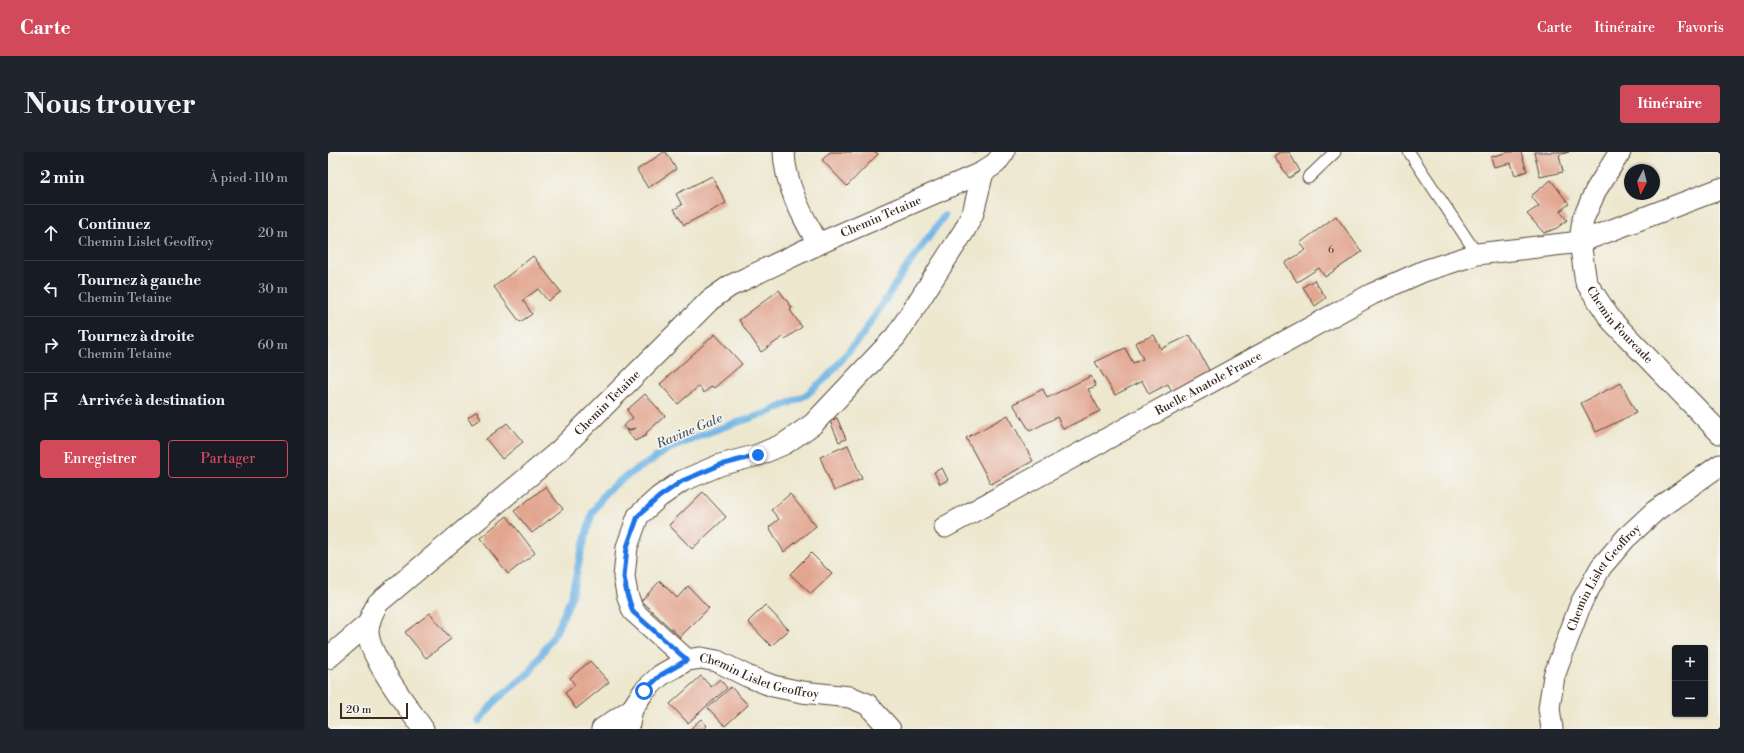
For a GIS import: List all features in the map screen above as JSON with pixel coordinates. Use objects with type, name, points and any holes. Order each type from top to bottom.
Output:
[{"type":"street","points":[[784,152],[784,163],[796,204],[818,244]]},
{"type":"street","name":"Chemin Tetaine","points":[[423,729],[377,659],[371,645],[368,632],[369,623],[378,603],[560,450],[710,300],[730,286],[818,244],[983,172],[996,163],[1004,152]]},
{"type":"street","name":"Chemin Fourcade","points":[[1620,152],[1596,190],[1583,219],[1580,242],[1586,282],[1611,320],[1720,433]]},
{"type":"street","points":[[687,660],[633,612],[627,594],[624,577],[627,547],[638,516],[659,497],[682,481],[720,465],[758,455],[784,444],[813,424],[896,336],[964,231],[973,213],[983,172]]},
{"type":"street","name":"Ruelle Anatole France","points":[[945,526],[1372,294],[1424,271],[1477,254],[1580,242],[1720,189]]},
{"type":"street","name":"Chemin Lislet Geoffroy","points":[[1552,729],[1549,708],[1554,676],[1580,603],[1601,567],[1626,538],[1655,511],[1720,465]]},
{"type":"street","points":[[328,658],[369,623]]},
{"type":"street","name":"Chemin Lislet Geoffroy","points":[[630,719],[644,691],[661,675],[687,660],[701,658],[717,661],[747,676],[773,686],[802,692],[850,697],[867,704],[890,729]]},
{"type":"street","points":[[602,729],[630,719]]},
{"type":"lane","points":[[1308,178],[1335,152]]},
{"type":"lane","points":[[1409,152],[1477,254]]},
{"type":"building","points":[[666,152],[676,169],[648,188],[637,170]]},
{"type":"building","points":[[830,152],[876,152],[878,154],[847,186],[822,160]]},
{"type":"building","points":[[1280,152],[1289,152],[1300,171],[1289,178],[1274,156]]},
{"type":"building","points":[[1508,152],[1521,152],[1527,171],[1515,175],[1511,163],[1494,167],[1491,157]]},
{"type":"building","points":[[1534,152],[1569,152],[1559,155],[1563,172],[1540,177]]},
{"type":"building","points":[[712,176],[726,203],[684,225],[674,209],[682,205],[676,194]]},
{"type":"building","points":[[1551,180],[1569,204],[1560,211],[1567,220],[1557,228],[1544,233],[1527,214],[1539,206],[1531,196]]},
{"type":"building","points":[[1336,216],[1362,252],[1325,277],[1319,268],[1297,282],[1285,263],[1306,250],[1300,243]]},
{"type":"building","points":[[533,256],[561,292],[548,301],[538,289],[523,300],[532,314],[520,322],[494,287]]},
{"type":"building","points":[[1314,280],[1326,298],[1315,306],[1303,287]]},
{"type":"building","points":[[779,290],[792,308],[790,310],[802,327],[785,339],[783,337],[761,352],[739,320]]},
{"type":"building","points":[[715,334],[742,364],[714,388],[712,386],[704,393],[699,386],[678,404],[660,384]]},
{"type":"building","points":[[1154,335],[1161,349],[1190,335],[1210,372],[1172,392],[1168,384],[1149,394],[1142,381],[1115,395],[1095,362],[1125,348],[1133,363],[1143,359],[1135,343]]},
{"type":"building","points":[[1091,376],[1096,386],[1088,389],[1100,411],[1063,429],[1057,417],[1030,431],[1013,404],[1043,389],[1047,398]]},
{"type":"building","points":[[1621,383],[1636,413],[1596,432],[1581,403]]},
{"type":"building","points":[[645,394],[665,416],[646,433],[647,435],[635,441],[627,431],[636,428],[626,430],[623,426],[633,418],[627,410]]},
{"type":"building","points":[[477,411],[481,419],[472,424],[468,417]]},
{"type":"building","points":[[1008,415],[1033,461],[991,484],[966,438]]},
{"type":"building","points":[[837,418],[846,439],[839,442],[830,421]]},
{"type":"building","points":[[507,423],[523,442],[502,459],[486,439]]},
{"type":"building","points":[[848,445],[862,479],[834,491],[820,457]]},
{"type":"building","points":[[942,468],[948,480],[940,484],[934,472]]},
{"type":"building","points":[[545,487],[563,509],[532,533],[514,511]]},
{"type":"building","points":[[703,492],[726,517],[692,549],[669,525]]},
{"type":"building","points":[[790,494],[816,526],[784,552],[769,527],[779,519],[771,510]]},
{"type":"building","points":[[507,516],[535,553],[508,574],[480,538]]},
{"type":"building","points":[[811,553],[832,574],[811,594],[790,574]]},
{"type":"building","points":[[660,581],[677,598],[688,586],[709,608],[680,637],[641,601]]},
{"type":"building","points":[[765,605],[789,630],[771,646],[748,622]]},
{"type":"building","points":[[430,613],[451,639],[426,658],[405,632]]},
{"type":"building","points":[[590,661],[609,682],[576,709],[565,693],[575,685],[570,678]]},
{"type":"building","points":[[701,676],[711,687],[720,679],[727,688],[688,723],[670,704]]},
{"type":"building","points":[[731,687],[748,705],[725,726],[708,708]]},
{"type":"building","points":[[701,719],[707,726],[703,729],[690,729]]},
{"type":"waterway","name":"Ravine Gale","points":[[479,721],[496,700],[530,672],[556,632],[571,598],[592,513],[605,493],[622,479],[669,449],[718,429],[772,411],[806,395],[827,377],[863,334],[904,271],[944,216]]},
{"type":"route","points":[[644,691],[661,675],[687,660],[633,612],[627,594],[624,577],[627,547],[638,516],[659,497],[682,481],[720,465],[758,455]]}]
